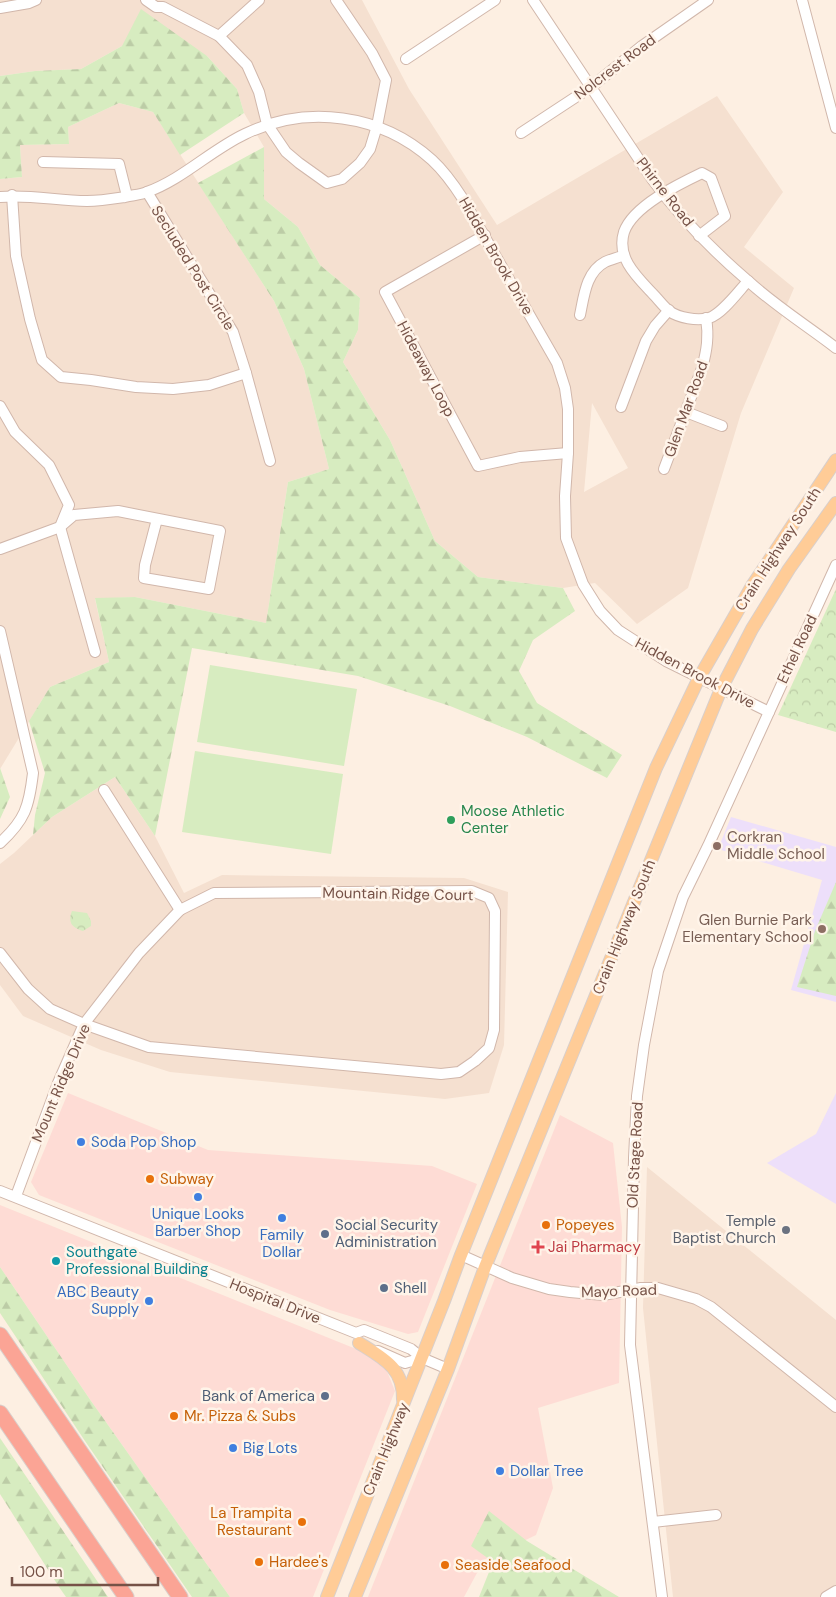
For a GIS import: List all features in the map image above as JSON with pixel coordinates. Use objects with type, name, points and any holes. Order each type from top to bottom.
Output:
[{"type":"highway","points":[[0,1335],[180,1597]]},
{"type":"highway","points":[[0,1413],[126,1597]]},
{"type":"main road","name":"Crain Highway South","points":[[444,1302],[461,1255],[656,768],[699,678],[752,586],[836,460]]},
{"type":"main road","name":"Crain Highway South","points":[[448,1369],[486,1267],[720,689],[752,629],[790,569],[836,503]]},
{"type":"main road","name":"Crain Highway","points":[[327,1597],[444,1302]]},
{"type":"main road","points":[[357,1338],[388,1362],[394,1369],[400,1380],[403,1405]]},
{"type":"main road","name":"Crain Highway","points":[[355,1597],[448,1369]]},
{"type":"street","points":[[7,5],[36,0]]},
{"type":"street","points":[[146,0],[156,7],[163,4],[219,36],[247,65],[259,92],[267,124],[286,152],[327,183],[342,179],[360,163],[370,149],[377,126],[386,80],[372,53],[336,0]]},
{"type":"street","points":[[219,36],[259,0]]},
{"type":"street","points":[[406,59],[495,0]]},
{"type":"street","name":"Phirne Road","points":[[533,0],[662,193],[699,236],[748,281],[836,348]]},
{"type":"street","name":"Nolcrest Road","points":[[521,133],[591,87],[642,46],[708,0]]},
{"type":"street","points":[[802,0],[836,128]]},
{"type":"street","name":"Hidden Brook Drive","points":[[0,197],[12,195],[87,201],[147,192],[173,179],[243,135],[267,124],[295,118],[335,117],[377,126],[411,143],[433,161],[449,179],[485,235],[557,363],[565,388],[568,409],[568,453],[565,496],[566,538],[583,584],[600,611],[618,630],[666,661],[769,712]]},
{"type":"street","points":[[43,162],[119,164],[127,196]]},
{"type":"street","points":[[699,236],[725,216],[711,178],[702,173],[653,199],[630,222],[624,232],[624,255],[632,272],[669,310],[683,317],[706,318],[720,311],[748,281]]},
{"type":"street","name":"Secluded Post Circle","points":[[147,192],[233,332],[270,461]]},
{"type":"street","points":[[12,195],[16,256],[30,319],[42,360],[61,377],[136,387],[173,389],[210,385],[246,372]]},
{"type":"street","name":"Hideaway Loop","points":[[485,235],[385,292],[478,466],[520,457],[568,453]]},
{"type":"street","points":[[580,315],[584,292],[593,272],[604,262],[624,255]]},
{"type":"street","points":[[621,407],[646,341],[655,326],[669,310]]},
{"type":"street","name":"Glen Mar Road","points":[[664,469],[707,351],[709,335],[706,318]]},
{"type":"street","points":[[0,406],[15,432],[49,465],[69,505],[60,527],[95,652]]},
{"type":"street","points":[[686,412],[722,426]]},
{"type":"street","points":[[0,549],[60,527],[74,515],[118,511],[220,531],[209,589],[144,578],[145,566],[157,519]]},
{"type":"street","name":"Ethel Road","points":[[759,733],[836,565]]},
{"type":"street","points":[[0,631],[33,773],[31,796],[26,811],[14,830],[0,844]]},
{"type":"street","name":"Old Stage Road","points":[[662,1597],[630,1353],[630,1290],[637,1096],[644,1045],[658,971],[683,897],[759,733]]},
{"type":"street","points":[[104,790],[180,910]]},
{"type":"street","name":"Mountain Ridge Court","points":[[0,952],[28,989],[50,1008],[84,1024],[149,1048],[441,1074],[459,1072],[489,1048],[494,1030],[495,911],[489,898],[472,891],[214,893],[180,910]]},
{"type":"street","name":"Mount Ridge Drive","points":[[16,1196],[58,1083],[84,1024],[154,935],[180,910]]},
{"type":"street","name":"Hospital Drive","points":[[0,1190],[357,1338],[405,1363],[422,1358]]},
{"type":"street","name":"Mayo Road","points":[[461,1255],[512,1278],[549,1289],[603,1295],[630,1290],[658,1288],[696,1299],[711,1307],[836,1407]]},
{"type":"street","name":"Hospital Drive","points":[[357,1338],[364,1330],[411,1349],[422,1358],[448,1369]]},
{"type":"street","points":[[653,1522],[716,1515]]},
{"type":"shaded area","points":[[0,0],[362,0],[409,89],[497,225],[717,96],[783,192],[744,247],[794,288],[741,413],[688,588],[637,624],[595,583],[563,588],[478,577],[435,541],[390,440],[343,362],[358,330],[360,298],[320,265],[298,227],[264,199],[264,147],[244,113],[237,89],[207,56],[122,46],[81,69],[35,71],[0,76]],"holes":[[[592,403],[628,468],[584,492]]]},
{"type":"shaded area","points":[[119,103],[153,112],[274,301],[304,369],[329,469],[288,482],[266,623],[135,597],[95,599],[109,662],[50,687],[0,769],[0,179],[22,177],[20,145],[69,144],[68,127]]},
{"type":"shaded area","points":[[115,777],[155,836],[184,893],[222,875],[464,878],[508,892],[504,1045],[489,1093],[445,1099],[170,1072],[101,1050],[23,1016],[0,985],[0,864],[52,817]]},
{"type":"shaded area","name":"Glen Burnie Park Elementary School","points":[[731,817],[836,847],[836,1002],[791,990],[822,880],[718,849]]},
{"type":"shaded area","points":[[68,1093],[208,1150],[432,1166],[477,1184],[418,1332],[408,1334],[330,1310],[39,1195],[31,1182]]},
{"type":"shaded area","points":[[836,1093],[836,1204],[767,1163],[816,1134]]},
{"type":"shaded area","points":[[560,1115],[613,1143],[622,1227],[619,1383],[538,1408],[553,1488],[536,1535],[484,1560],[464,1597],[368,1597]]},
{"type":"shaded area","points":[[647,1167],[836,1320],[836,1597],[673,1597],[643,1308]]},
{"type":"shaded area","points":[[0,1205],[371,1355],[386,1369],[395,1391],[313,1597],[230,1597],[91,1401],[0,1267]]},
{"type":"green space","points":[[141,9],[207,56],[237,89],[244,113],[180,155],[153,112],[119,103],[68,127],[69,144],[20,145],[22,177],[0,179],[0,76],[35,71],[81,69],[122,46]]},
{"type":"green space","points":[[264,147],[264,199],[298,227],[320,265],[360,298],[358,330],[343,362],[390,440],[435,541],[478,577],[563,588],[575,611],[533,640],[519,671],[537,703],[622,755],[607,778],[527,737],[450,706],[358,676],[192,648],[155,836],[115,777],[52,817],[33,835],[35,815],[45,773],[29,721],[50,687],[109,662],[95,598],[135,597],[266,623],[288,482],[329,469],[304,369],[274,301],[198,183]]},
{"type":"green space","points":[[836,589],[836,732],[778,715]]},
{"type":"green space","points":[[210,665],[357,689],[344,766],[197,742]]},
{"type":"green space","points":[[195,751],[343,774],[331,854],[182,832]]},
{"type":"green space","points":[[0,768],[10,797],[0,819]]},
{"type":"green space","points":[[836,882],[836,996],[797,987],[815,931]]},
{"type":"green space","points":[[72,911],[87,913],[91,926],[83,931],[74,927],[70,919]]},
{"type":"green space","points":[[0,1267],[91,1401],[230,1597],[192,1597],[0,1313]]},
{"type":"green space","points":[[0,1438],[108,1597],[66,1597],[59,1587],[0,1494]]},
{"type":"green space","points":[[489,1511],[527,1541],[619,1597],[479,1597],[493,1562],[471,1546]]},
{"type":"place","name":"Moose Athletic Center","points":[[451,820]]},
{"type":"place","name":"Corkran Middle School","points":[[717,846]]},
{"type":"place","name":"Glen Burnie Park Elementary School","points":[[822,929]]},
{"type":"place","name":"Soda Pop Shop","points":[[81,1142]]},
{"type":"place","name":"Subway","points":[[150,1179]]},
{"type":"place","name":"Unique Looks Barber Shop","points":[[198,1197]]},
{"type":"place","name":"Family Dollar","points":[[282,1218]]},
{"type":"place","name":"Popeyes","points":[[546,1225]]},
{"type":"place","name":"Temple Baptist Church","points":[[786,1230]]},
{"type":"place","name":"Social Security Administration","points":[[325,1234]]},
{"type":"place","name":"Jai Pharmacy","points":[[538,1247]]},
{"type":"place","name":"Southgate Professional Building","points":[[56,1261]]},
{"type":"place","name":"Shell","points":[[384,1288]]},
{"type":"place","name":"ABC Beauty Supply","points":[[149,1301]]},
{"type":"place","name":"Bank of America","points":[[325,1396]]},
{"type":"place","name":"Mr. Pizza & Subs","points":[[174,1416]]},
{"type":"place","name":"Big Lots","points":[[233,1448]]},
{"type":"place","name":"Dollar Tree","points":[[500,1471]]},
{"type":"place","name":"La Trampita Restaurant","points":[[302,1522]]},
{"type":"place","name":"Hardee's","points":[[259,1562]]},
{"type":"place","name":"Seaside Seafood","points":[[445,1565]]}]
